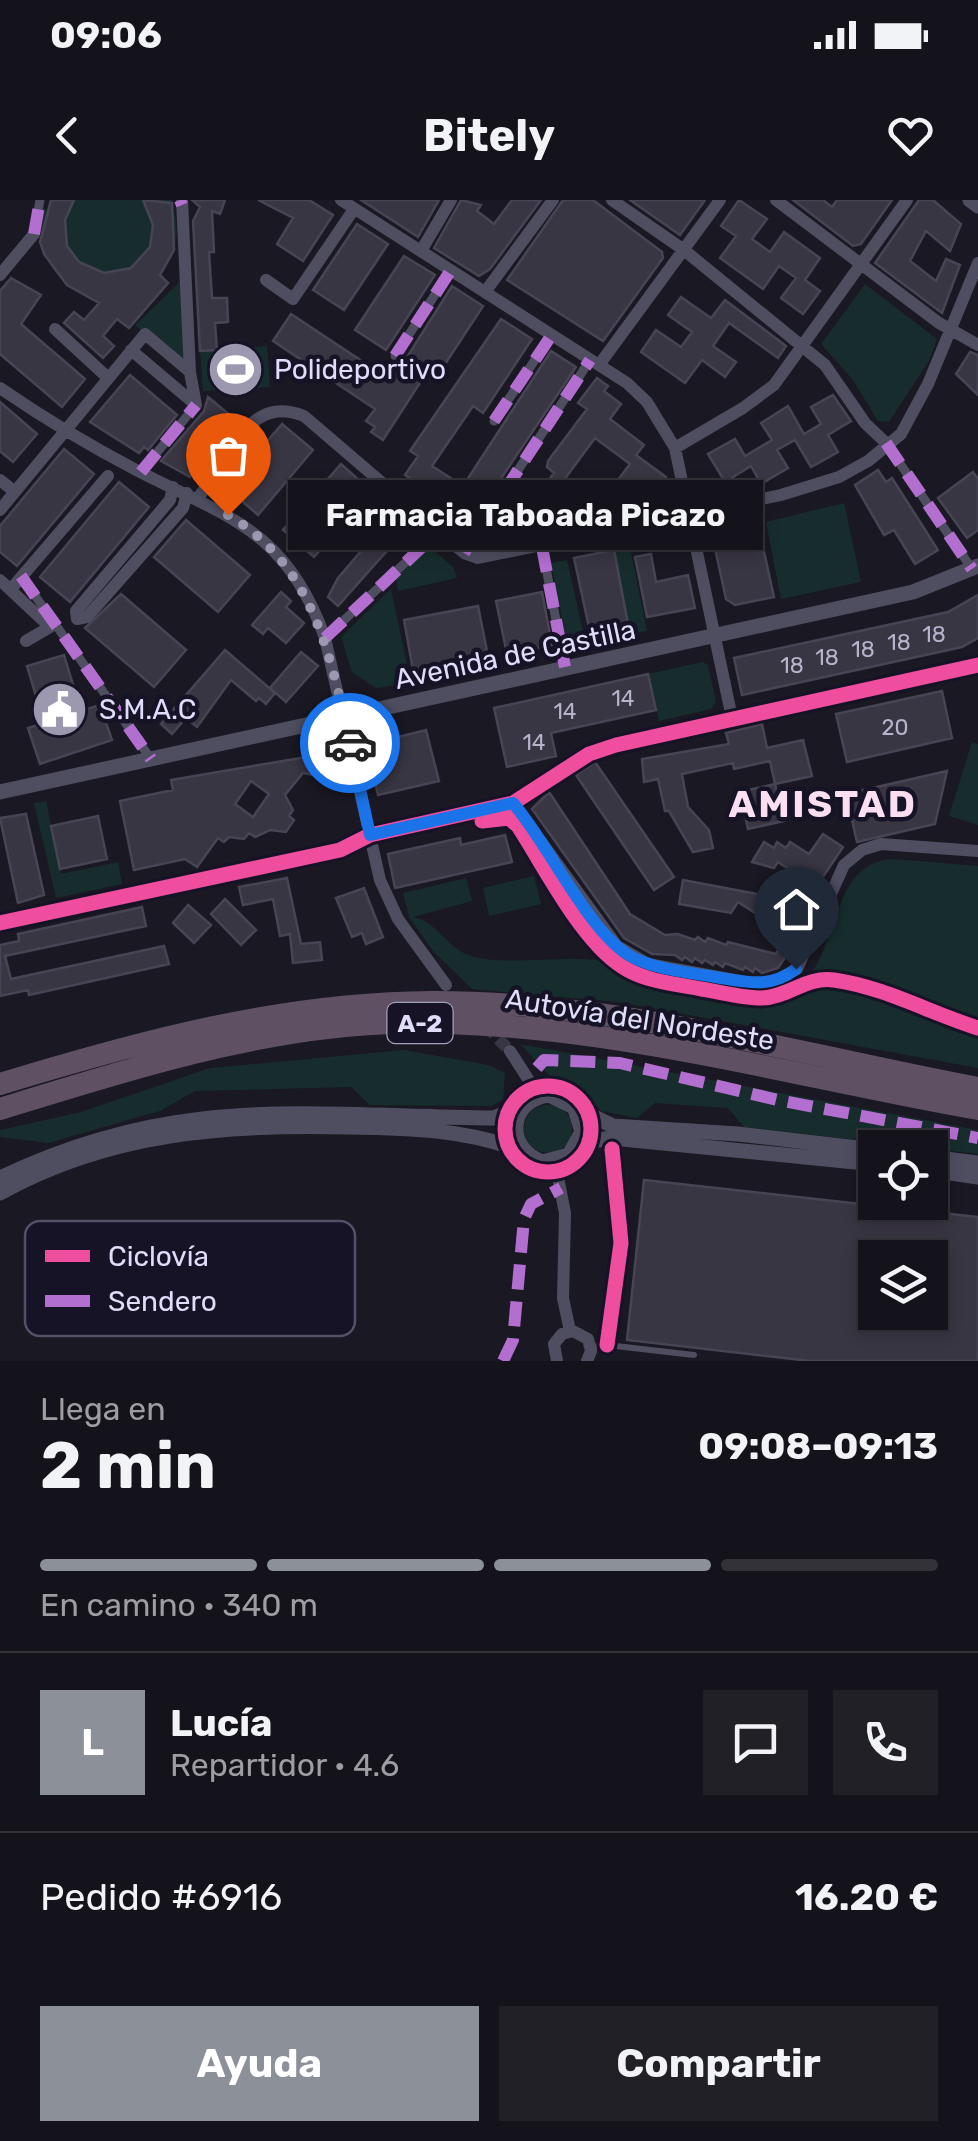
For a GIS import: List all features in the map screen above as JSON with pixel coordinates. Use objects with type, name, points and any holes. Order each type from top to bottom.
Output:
[{"type":"highway","name":"Autovía del Nordeste","points":[[0,1084],[109,1051],[242,1020],[309,1009],[432,1002],[608,1016],[978,1088]]},
{"type":"highway","name":"Autovía del Nordeste","points":[[0,1108],[245,1042],[330,1028],[431,1022],[606,1038],[978,1110]]},
{"type":"street","points":[[0,275],[34,234],[40,200]]},
{"type":"street","points":[[341,200],[594,362],[647,402],[675,448],[732,718]]},
{"type":"street","points":[[420,251],[451,200]]},
{"type":"street","points":[[485,292],[552,200]]},
{"type":"street","points":[[612,200],[684,250],[825,364],[864,423],[886,443],[975,567]]},
{"type":"street","points":[[464,553],[594,362],[720,200]]},
{"type":"street","points":[[776,200],[951,332],[978,345]]},
{"type":"street","points":[[675,448],[744,408],[774,385],[907,200]]},
{"type":"street","points":[[970,200],[978,206]]},
{"type":"street","points":[[141,472],[196,404],[190,372],[181,202]]},
{"type":"street","points":[[266,280],[293,299],[354,208]]},
{"type":"street","points":[[173,487],[170,500],[76,611],[77,619],[87,616],[183,508],[250,424],[272,412],[293,411],[464,553],[478,558],[690,516],[839,477],[868,461],[901,434],[951,332],[978,263]]},
{"type":"street","points":[[395,356],[450,270]]},
{"type":"street","points":[[55,329],[108,378]]},
{"type":"street","points":[[0,510],[62,430],[145,334],[190,372]]},
{"type":"street","points":[[494,421],[551,336]]},
{"type":"street","points":[[132,350],[196,404]]},
{"type":"street","points":[[0,388],[62,430],[254,530],[304,590],[325,638],[370,835],[390,903],[446,984]]},
{"type":"street","points":[[26,641],[50,627],[5,584],[21,576],[108,476]]},
{"type":"street","points":[[0,480],[14,492]]},
{"type":"street","points":[[325,638],[439,531]]},
{"type":"street","points":[[542,547],[565,667]]},
{"type":"street","name":"Avenida de Castilla","points":[[0,792],[913,592],[975,567]]},
{"type":"street","points":[[21,576],[150,758]]},
{"type":"street","points":[[1,919],[340,850],[370,835],[513,803],[589,754],[732,718],[978,665]]},
{"type":"street","points":[[513,803],[618,946],[648,964],[756,984],[774,982],[796,969],[844,865],[862,850],[881,844],[978,851]]},
{"type":"street","points":[[510,1051],[539,1096]]},
{"type":"street","points":[[0,1178],[71,1145],[177,1119],[296,1112],[494,1118],[539,1096],[559,1097],[575,1109],[613,1126],[858,1148]]},
{"type":"street","points":[[522,1150],[515,1133],[523,1106]]},
{"type":"street","points":[[0,1193],[92,1153],[179,1132],[222,1128],[458,1131],[522,1150],[532,1158],[555,1162],[578,1143],[582,1132],[575,1109]]},
{"type":"street","points":[[578,1143],[612,1138],[858,1162]]},
{"type":"street","points":[[948,1160],[978,1164]]},
{"type":"street","points":[[555,1162],[565,1213],[562,1298],[570,1331]]},
{"type":"street","points":[[948,1173],[978,1177]]},
{"type":"street","points":[[554,1360],[557,1338],[570,1331],[584,1335],[589,1354]]},
{"type":"lane","points":[[589,1354],[607,1344],[694,1355]]},
{"type":"green space","points":[[51,200],[171,200],[176,238],[168,264],[162,273],[156,268],[67,285],[52,268],[41,241],[42,208],[48,210]]},
{"type":"green space","points":[[185,277],[190,372],[135,325]]},
{"type":"green space","points":[[865,284],[937,339],[929,361],[889,422],[878,421],[853,380],[821,344]]},
{"type":"green space","name":"Polideportivo","points":[[267,346],[270,387],[203,391],[200,351]]},
{"type":"green space","points":[[844,503],[861,582],[781,599],[766,522]]},
{"type":"green space","points":[[429,546],[453,567],[457,578],[398,591],[396,578]]},
{"type":"green space","points":[[630,547],[647,631],[631,634],[614,550]]},
{"type":"green space","points":[[567,560],[586,644],[568,647],[551,563]]},
{"type":"green space","points":[[391,589],[411,683],[376,688],[352,672],[341,637]]},
{"type":"green space","points":[[703,662],[708,665],[716,702],[711,709],[659,721],[648,674]]},
{"type":"green space","points":[[972,742],[978,744],[978,825],[949,816]]},
{"type":"green space","points":[[46,801],[61,874],[118,862],[122,884],[56,898],[34,803]]},
{"type":"green space","points":[[893,859],[978,866],[978,1068],[618,1002],[472,989],[433,951],[409,917],[403,893],[466,878],[472,901],[413,917],[468,955],[499,960],[597,960],[672,987],[756,1000],[788,994],[806,981],[855,878],[871,865]]},
{"type":"green space","points":[[534,876],[541,904],[489,916],[483,888]]},
{"type":"green space","points":[[520,1044],[978,1130],[978,1154],[948,1151],[948,1130],[858,1130],[858,1140],[744,1127],[728,1108],[655,1103],[637,1118],[601,1111],[576,1085],[549,1075]]},
{"type":"green space","points":[[404,1050],[488,1065],[505,1073],[503,1100],[491,1106],[370,1105],[351,1087],[195,1091],[160,1111],[48,1143],[0,1137],[0,1130],[81,1112],[210,1068]]},
{"type":"green space","points":[[548,1105],[565,1112],[572,1129],[565,1146],[548,1153],[531,1146],[524,1129],[531,1112]]},
{"type":"building","points":[[51,200],[74,200],[65,220],[67,246],[79,262],[104,273],[131,268],[150,247],[153,225],[143,200],[172,203],[174,250],[160,275],[168,283],[129,328],[117,319],[103,336],[114,346],[103,358],[64,323],[74,312],[84,320],[99,303],[67,285],[44,254],[40,242]]},
{"type":"building","points":[[192,200],[225,200],[220,214],[212,211],[214,252],[209,252],[212,298],[227,298],[228,322],[215,323],[217,350],[200,351],[193,221],[200,207]]},
{"type":"building","points":[[258,200],[309,200],[333,215],[303,261],[277,244],[293,218]]},
{"type":"building","points":[[361,200],[439,200],[418,237]]},
{"type":"building","points":[[461,200],[481,205],[477,211],[494,224],[512,200],[541,200],[490,269],[479,276],[434,248]]},
{"type":"building","points":[[563,200],[593,200],[662,252],[663,258],[603,341],[507,280]]},
{"type":"building","points":[[630,200],[705,200],[680,235]]},
{"type":"building","points":[[739,200],[767,219],[752,239],[770,252],[784,232],[820,258],[805,280],[820,291],[803,314],[781,298],[796,278],[779,266],[763,289],[720,258],[736,236],[721,226]]},
{"type":"building","points":[[793,200],[823,200],[832,207],[837,200],[892,200],[861,244],[853,246]]},
{"type":"building","points":[[919,200],[933,200],[961,224],[950,251],[926,231],[910,261],[936,281],[946,259],[960,265],[942,313],[875,263]]},
{"type":"building","points":[[357,224],[388,244],[344,310],[313,290]]},
{"type":"building","points":[[404,256],[435,275],[386,350],[355,330]]},
{"type":"building","points":[[11,278],[41,295],[21,324],[85,379],[62,407],[0,354],[0,291]]},
{"type":"building","points":[[452,286],[483,306],[434,381],[425,375],[383,440],[371,432],[375,427],[366,421],[375,409],[273,341],[291,314],[392,381]]},
{"type":"building","points":[[681,297],[711,318],[725,300],[786,346],[778,358],[729,323],[713,346],[736,362],[725,377],[702,360],[685,383],[641,352],[656,330],[681,347],[692,332],[668,315]]},
{"type":"building","points":[[501,319],[532,339],[483,413],[473,406],[432,466],[463,486],[551,351],[576,367],[473,520],[405,475],[418,456],[410,451]]},
{"type":"building","points":[[970,352],[978,355],[978,395],[956,374]]},
{"type":"building","points":[[130,375],[177,415],[148,450],[144,447],[139,453],[90,422]]},
{"type":"building","points":[[597,378],[608,386],[604,391],[621,404],[610,419],[644,445],[636,455],[666,477],[643,507],[614,485],[630,464],[595,438],[564,480],[584,495],[561,525],[532,502],[554,473],[547,467],[548,461],[587,409],[578,403]]},
{"type":"building","points":[[833,395],[851,421],[828,435],[838,452],[811,467],[795,440],[777,450],[788,468],[761,484],[751,466],[725,482],[708,454],[735,439],[745,456],[772,440],[761,423],[788,406],[804,434],[821,424],[811,407]]},
{"type":"building","points":[[208,397],[237,421],[190,477],[161,461],[204,411]]},
{"type":"building","points":[[0,402],[37,434],[13,462],[0,451]]},
{"type":"building","points":[[282,424],[313,450],[258,515],[227,488]]},
{"type":"building","points":[[64,449],[94,474],[17,566],[0,552],[0,526]]},
{"type":"building","points":[[341,464],[371,491],[314,557],[283,530]]},
{"type":"building","points":[[878,470],[886,482],[892,478],[938,550],[915,564],[894,530],[884,535],[855,485]]},
{"type":"building","points":[[973,472],[978,479],[978,530],[967,538],[938,498]]},
{"type":"building","points":[[119,482],[149,507],[70,602],[40,577]]},
{"type":"building","points":[[756,515],[774,597],[735,605],[726,599],[710,525]]},
{"type":"building","points":[[398,518],[408,527],[338,606],[328,597],[338,578],[380,529]]},
{"type":"building","points":[[186,520],[250,575],[218,612],[154,557]]},
{"type":"building","points":[[614,550],[628,624],[590,632],[574,558]]},
{"type":"building","points":[[651,554],[656,582],[688,575],[695,608],[647,617],[635,557]]},
{"type":"building","points":[[281,592],[291,601],[286,607],[304,623],[286,643],[268,628],[263,634],[252,625]]},
{"type":"building","points":[[542,592],[552,645],[507,654],[496,601]]},
{"type":"building","points":[[121,594],[186,650],[154,687],[85,628]]},
{"type":"building","points":[[978,595],[978,638],[962,647],[742,695],[734,658],[948,612]]},
{"type":"building","points":[[478,606],[488,656],[413,670],[404,620]]},
{"type":"building","points":[[225,650],[275,693],[266,704],[259,698],[256,701],[231,680],[197,727],[186,718],[172,734],[161,724]]},
{"type":"building","points":[[301,652],[318,666],[286,702],[270,688]]},
{"type":"building","points":[[64,655],[81,711],[100,705],[112,740],[40,764],[28,728],[44,723],[27,666]]},
{"type":"building","points":[[648,674],[656,710],[551,733],[556,756],[507,767],[494,708]]},
{"type":"building","points":[[942,691],[952,738],[847,762],[836,714]]},
{"type":"building","points":[[762,724],[767,748],[803,740],[812,776],[775,784],[770,761],[734,769],[733,763],[682,774],[688,807],[709,830],[713,848],[693,852],[669,811],[665,811],[658,779],[644,782],[642,759],[729,744],[726,733]]},
{"type":"building","points":[[426,730],[439,781],[378,795],[366,745]]},
{"type":"building","points":[[318,755],[328,763],[319,776],[303,773],[285,795],[293,810],[289,816],[294,820],[286,832],[270,830],[255,837],[249,833],[244,839],[229,837],[224,842],[218,838],[197,867],[185,859],[134,870],[120,801],[173,790],[171,780]],"holes":[[[251,781],[269,794],[253,817],[235,804]]]},
{"type":"building","points":[[595,762],[674,877],[654,890],[576,775]]},
{"type":"building","points":[[947,771],[935,824],[857,842],[846,794]]},
{"type":"building","points":[[775,784],[784,821],[748,829],[740,792]]},
{"type":"building","points":[[549,792],[630,914],[665,935],[678,934],[695,940],[698,937],[705,942],[708,938],[776,954],[778,950],[786,956],[778,968],[762,973],[755,968],[753,972],[725,963],[723,967],[705,960],[702,963],[695,958],[692,962],[675,955],[652,954],[624,938],[532,809]]},
{"type":"building","points":[[26,814],[44,895],[18,903],[0,818]]},
{"type":"building","points":[[98,816],[107,859],[60,869],[51,826]]},
{"type":"building","points":[[823,834],[843,847],[806,902],[813,906],[797,941],[774,921],[798,885],[792,881],[796,874],[778,862],[774,868],[752,862],[764,842],[774,848],[777,842],[786,848],[790,842],[809,854]]},
{"type":"building","points":[[505,835],[512,862],[395,888],[388,854],[460,838],[461,845]]},
{"type":"building","points":[[287,878],[301,944],[320,942],[322,960],[293,963],[290,934],[280,936],[273,899],[243,905],[239,887]]},
{"type":"building","points":[[683,880],[773,897],[769,922],[738,902],[731,913],[679,904]]},
{"type":"building","points":[[364,888],[383,937],[366,944],[362,933],[352,937],[336,898]]},
{"type":"building","points":[[225,899],[256,930],[241,945],[211,914]]},
{"type":"building","points":[[188,905],[211,925],[194,943],[173,923]]},
{"type":"building","points":[[142,907],[146,926],[5,956],[11,979],[164,946],[169,964],[29,995],[28,990],[0,996],[0,945],[19,941],[18,934]]},
{"type":"building","points":[[644,1180],[858,1204],[858,1220],[948,1220],[948,1214],[978,1217],[978,1361],[810,1361],[627,1340]]},
{"type":"tunnel","points":[[486,1026],[510,1051]]},
{"type":"marked path","points":[[34,234],[40,200]]},
{"type":"marked path","points":[[180,200],[182,205]]},
{"type":"marked path","points":[[395,356],[451,270]]},
{"type":"marked path","points":[[494,421],[551,336]]},
{"type":"marked path","points":[[464,553],[590,360]]},
{"type":"marked path","points":[[141,472],[196,405]]},
{"type":"marked path","points":[[886,443],[972,569]]},
{"type":"marked path","points":[[325,638],[439,531]]},
{"type":"marked path","points":[[542,547],[565,667]]},
{"type":"marked path","points":[[21,576],[151,759]]},
{"type":"marked path","points":[[537,1068],[544,1060],[620,1063],[778,1100],[978,1138]]},
{"type":"marked path","points":[[503,1361],[513,1340],[524,1219],[531,1204],[561,1188]]},
{"type":"cycle path","points":[[0,923],[340,850],[370,835],[513,803],[589,754],[616,745],[978,665]]},
{"type":"cycle path","points":[[482,821],[509,818],[518,826],[596,944],[636,974],[762,998],[815,981],[834,980],[889,994],[978,1028]]},
{"type":"cycle path","points":[[540,1086],[556,1086],[579,1098],[588,1112],[591,1129],[588,1146],[579,1160],[556,1172],[540,1172],[524,1165],[512,1153],[505,1137],[505,1121],[512,1105],[524,1093],[540,1086]]},
{"type":"cycle path","points":[[607,1345],[621,1243],[612,1149]]},
{"type":"way so far","points":[[228,515],[269,544],[315,610],[350,743]]},
{"type":"place","name":"Polideportivo","points":[[235,369]]},
{"type":"place","name":"Farmacia Taboada Picazo","points":[[228,515]]},
{"type":"place","name":"S.M.A.C","points":[[60,709]]},
{"type":"district","name":"AMISTAD","points":[[823,804]]},
{"type":"route","points":[[350,743],[370,835],[513,803],[606,934],[629,955],[648,964],[756,984],[774,982],[796,969]]}]
